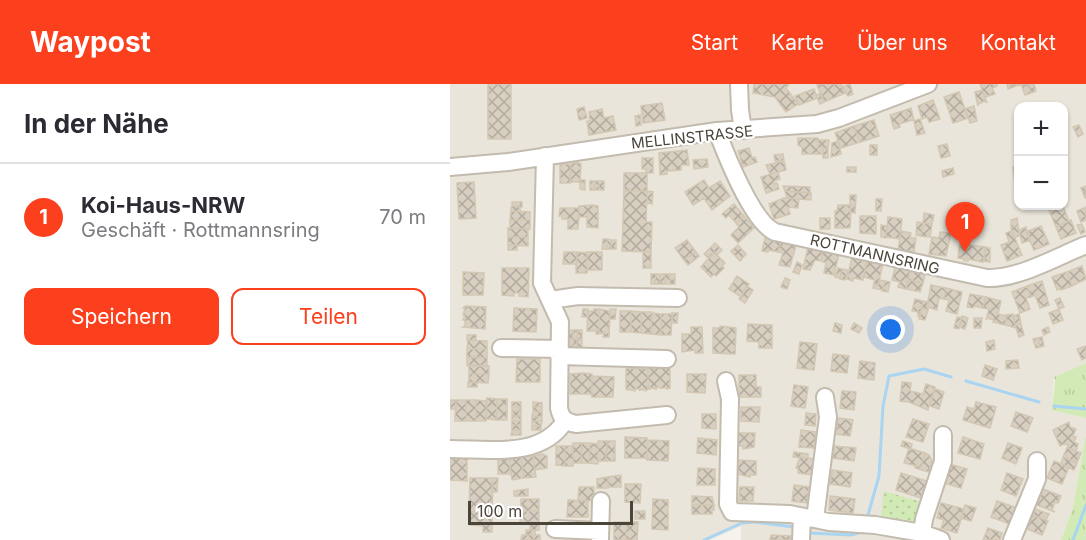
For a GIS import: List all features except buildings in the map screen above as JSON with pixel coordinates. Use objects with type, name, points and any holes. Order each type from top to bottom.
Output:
[{"type":"street","points":[[739,84],[743,130]]},
{"type":"street","name":"MELLINSTRASSE","points":[[450,167],[508,162],[717,131],[829,122],[928,84]]},
{"type":"street","name":"ROTTMANNSRING","points":[[717,131],[730,164],[752,206],[764,225],[775,232],[987,278],[1015,274],[1086,245]]},
{"type":"street","points":[[544,156],[542,283],[560,322],[560,414],[565,421],[576,424],[668,415]]},
{"type":"street","points":[[550,300],[569,296],[678,298]]},
{"type":"street","points":[[501,348],[668,359]]},
{"type":"street","points":[[726,381],[730,399],[728,504],[732,512],[790,514],[875,525],[921,533],[941,540]]},
{"type":"street","points":[[801,540],[809,518],[828,417],[825,398]]},
{"type":"street","points":[[450,449],[530,447],[551,438],[565,421]]},
{"type":"street","points":[[921,533],[943,461],[943,435]]},
{"type":"street","points":[[1012,540],[1037,479],[1037,461]]},
{"type":"street","points":[[555,529],[600,536],[601,501]]},
{"type":"shaded area","points":[[450,84],[1086,84],[1086,363],[1054,377],[1052,409],[1086,418],[1086,434],[1073,507],[1061,540],[741,540],[741,526],[710,540],[450,540]]},
{"type":"green space","points":[[1086,363],[1086,418],[1052,410],[1054,377]]},
{"type":"green space","points":[[1086,434],[1086,540],[1061,540],[1073,507]]},
{"type":"green space","points":[[884,491],[925,503],[916,525],[882,521]]},
{"type":"waterway","points":[[868,515],[879,476],[883,406],[889,376],[924,369],[951,377]]},
{"type":"waterway","points":[[966,381],[1039,402]]},
{"type":"waterway","points":[[1054,406],[1086,409]]},
{"type":"waterway","points":[[1073,540],[1086,505]]},
{"type":"waterway","points":[[704,540],[742,523],[755,522],[794,527]]},
{"type":"waterway","points":[[809,533],[851,535],[862,532]]},
{"type":"place","name":"Koi-Haus-NRW","points":[[965,252]]}]
